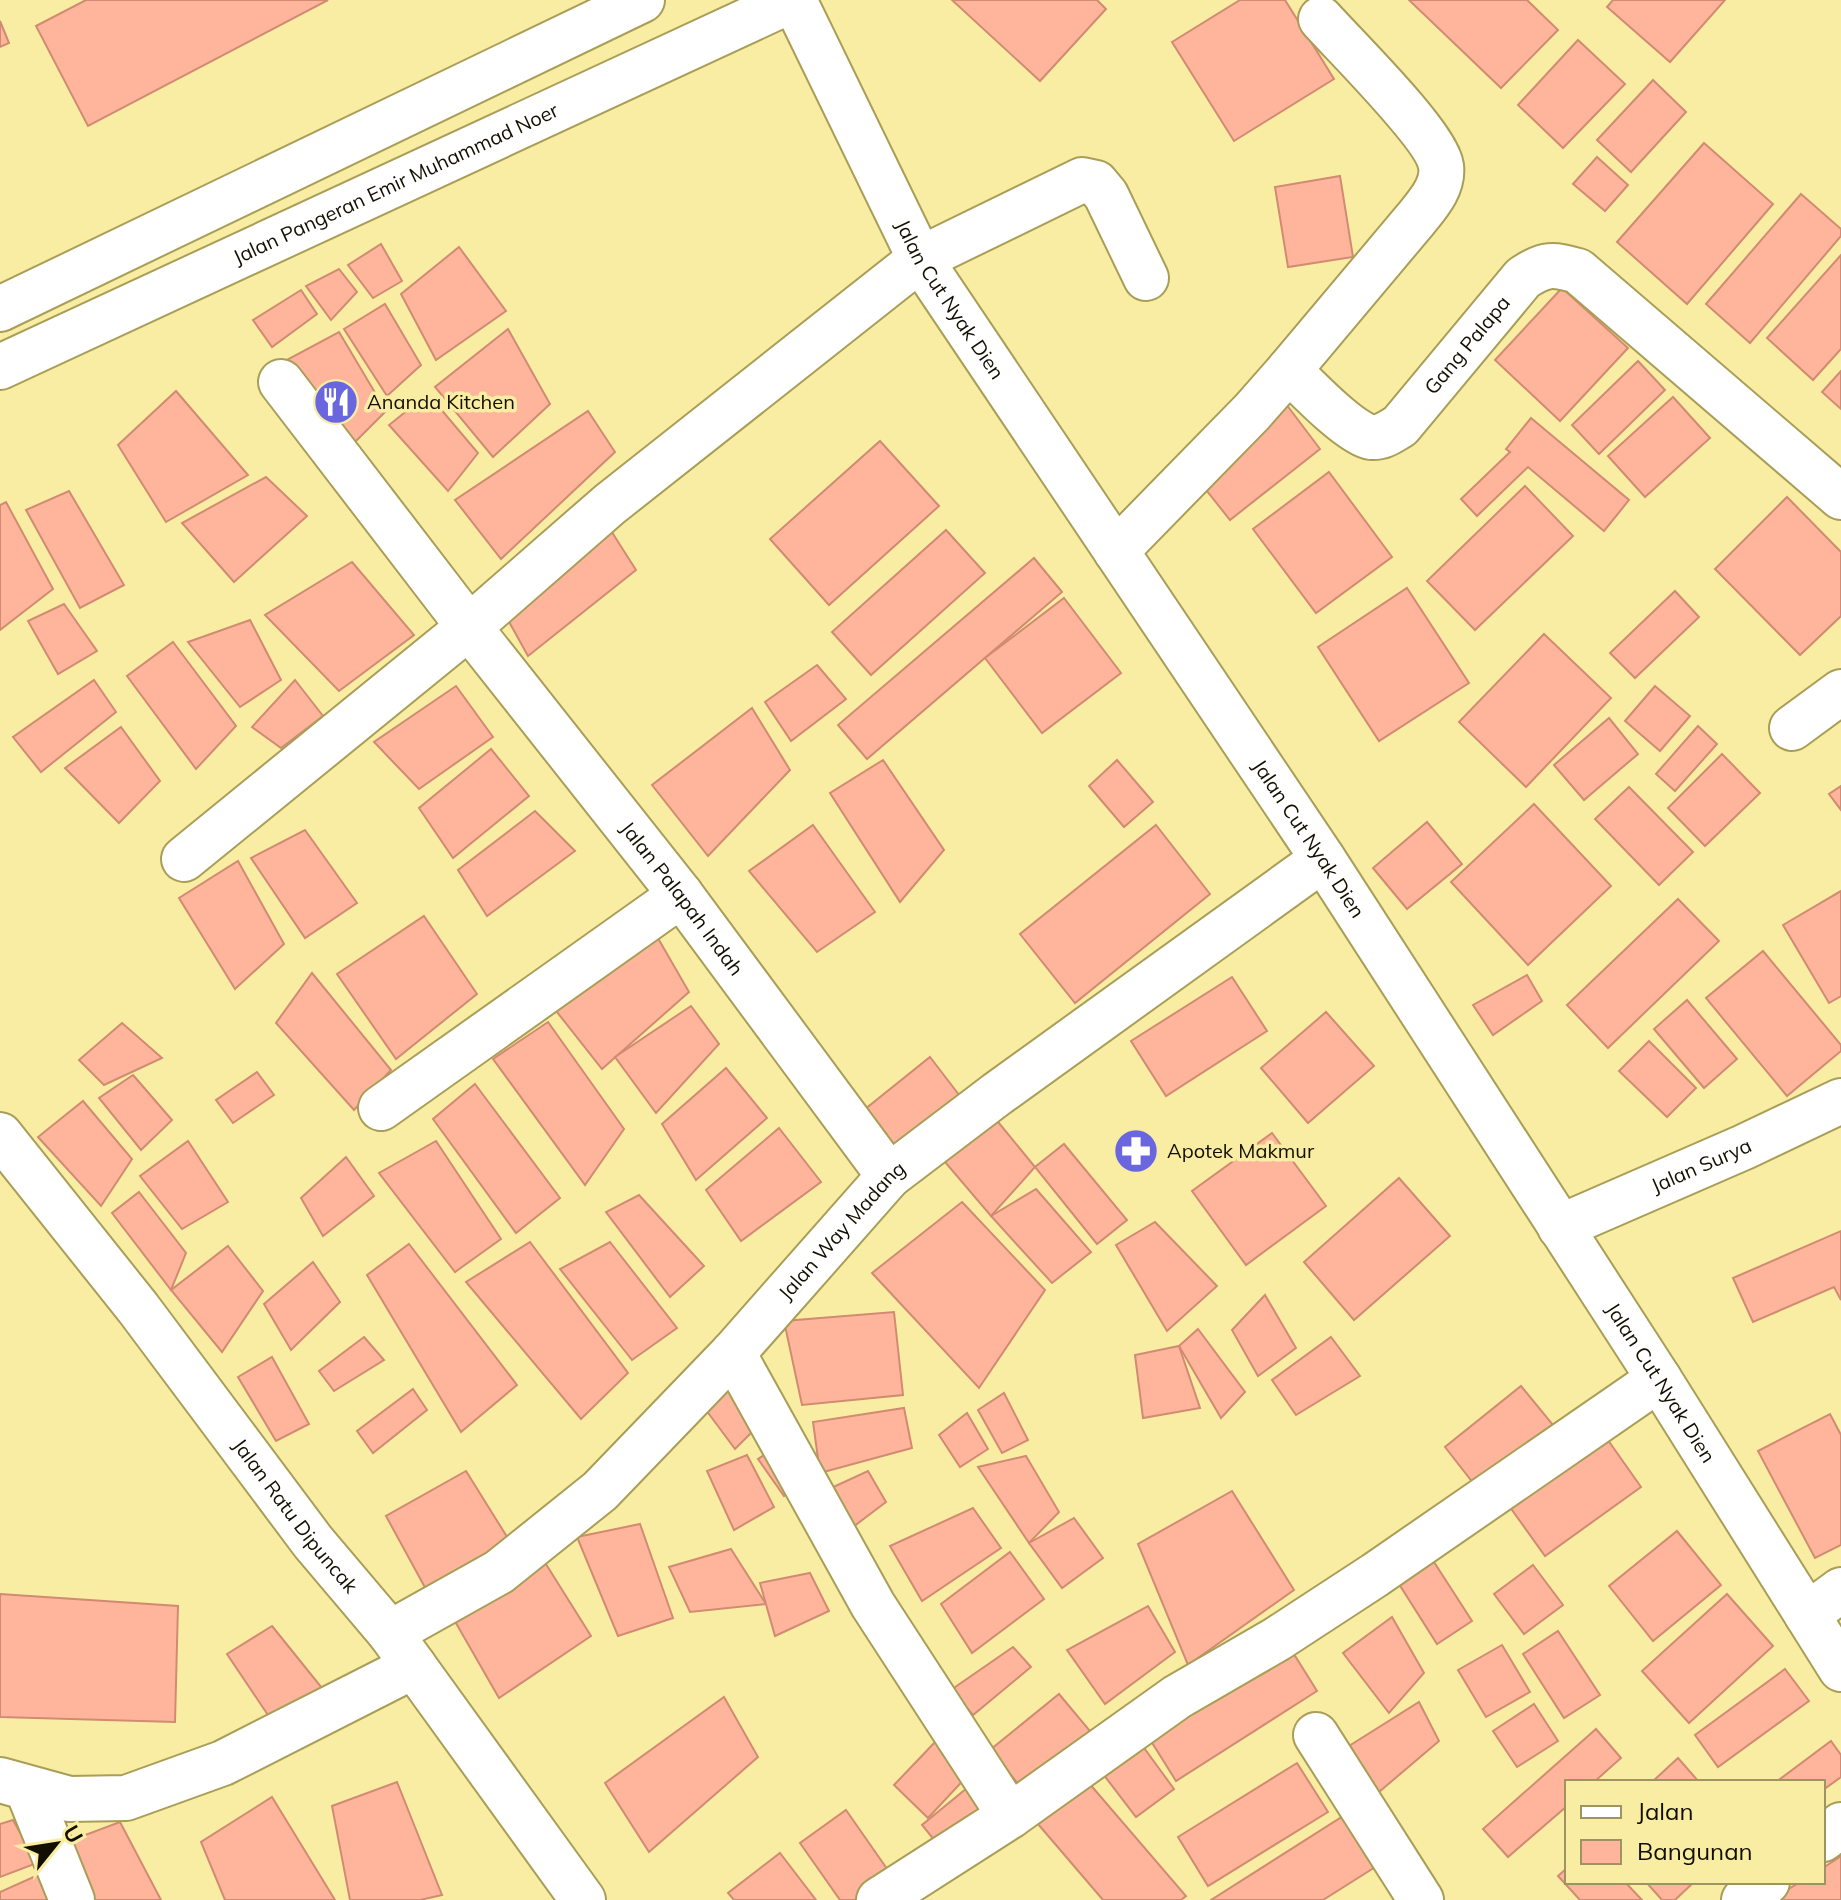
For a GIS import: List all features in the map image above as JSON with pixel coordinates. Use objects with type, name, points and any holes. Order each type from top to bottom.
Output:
[{"type":"street","points":[[0,309],[642,0]]},
{"type":"street","name":"Jalan Cut Nyak Dien","points":[[793,0],[920,259],[1323,859],[1659,1379],[1824,1602],[1841,1669]]},
{"type":"street","name":"Jalan Pangeran Emir Muhammad Noer","points":[[0,367],[793,0]]},
{"type":"street","points":[[1116,551],[1289,370],[1415,220],[1434,195],[1440,180],[1441,166],[1424,133],[1321,19]]},
{"type":"street","points":[[184,859],[469,627],[610,504],[920,259],[1082,180],[1096,183],[1106,195],[1146,278]]},
{"type":"street","name":"Gang Palapa","points":[[1289,370],[1356,431],[1370,437],[1385,436],[1400,426],[1523,278],[1540,266],[1558,265],[1578,271],[1841,497]]},
{"type":"street","points":[[50,285],[72,334]]},
{"type":"street","name":"Jalan Palapah Indah","points":[[281,382],[681,895],[889,1176]]},
{"type":"street","points":[[1792,728],[1841,692]]},
{"type":"street","name":"Jalan Way Madang","points":[[14,1784],[69,1799],[126,1798],[223,1763],[402,1650],[600,1491],[733,1353],[889,1176],[997,1094],[1323,859]]},
{"type":"street","points":[[381,1108],[681,895]]},
{"type":"street","name":"Jalan Surya","points":[[1560,1227],[1841,1101]]},
{"type":"street","name":"Jalan Ratu Dipuncak","points":[[0,1135],[138,1308],[313,1542],[402,1650],[583,1900]]},
{"type":"street","points":[[733,1353],[873,1605],[1010,1816]]},
{"type":"street","points":[[879,1900],[1010,1816],[1177,1697],[1277,1639],[1375,1575],[1659,1379]]},
{"type":"street","points":[[1316,1735],[1421,1900]]},
{"type":"street","points":[[14,1784],[72,1900]]},
{"type":"street","points":[[1825,1837],[1841,1825]]},
{"type":"street","points":[[1744,1900],[1764,1884]]},
{"type":"building","points":[[86,0],[328,0],[88,126],[36,26]]},
{"type":"building","points":[[952,0],[1097,0],[1106,9],[1040,81]]},
{"type":"building","points":[[1240,0],[1285,0],[1334,79],[1234,141],[1172,42]]},
{"type":"building","points":[[1409,0],[1527,0],[1558,30],[1501,88]]},
{"type":"building","points":[[1613,0],[1725,0],[1670,62],[1607,7]]},
{"type":"building","points":[[0,21],[9,43],[0,47]]},
{"type":"building","points":[[1578,40],[1625,84],[1563,148],[1518,105]]},
{"type":"building","points":[[1653,80],[1686,112],[1631,172],[1597,140]]},
{"type":"building","points":[[1704,143],[1773,204],[1687,304],[1617,242]]},
{"type":"building","points":[[1597,157],[1628,185],[1605,211],[1573,184]]},
{"type":"building","points":[[1340,176],[1353,257],[1288,267],[1275,187]]},
{"type":"building","points":[[1801,194],[1841,229],[1841,236],[1750,343],[1706,304]]},
{"type":"building","points":[[381,244],[402,281],[373,298],[348,265]]},
{"type":"building","points":[[459,247],[506,311],[436,360],[401,294]]},
{"type":"building","points":[[1841,255],[1841,349],[1813,380],[1767,338]]},
{"type":"building","points":[[339,269],[357,292],[331,320],[306,286]]},
{"type":"building","points":[[1562,288],[1628,348],[1560,421],[1495,360]]},
{"type":"building","points":[[301,290],[317,314],[272,347],[253,320]]},
{"type":"building","points":[[385,304],[421,365],[387,396],[344,329]]},
{"type":"building","points":[[508,329],[550,404],[493,457],[435,387]]},
{"type":"building","points":[[339,332],[386,411],[345,452],[281,363]]},
{"type":"building","points":[[1638,361],[1665,390],[1599,454],[1572,425]]},
{"type":"building","points":[[1841,371],[1841,409],[1822,392]]},
{"type":"building","points":[[176,391],[248,475],[166,522],[118,445]]},
{"type":"building","points":[[428,394],[478,453],[448,491],[389,425]]},
{"type":"building","points":[[1673,397],[1710,438],[1645,497],[1608,456]]},
{"type":"building","points":[[1286,404],[1320,449],[1230,520],[1195,476]]},
{"type":"building","points":[[588,411],[615,452],[501,559],[455,500]]},
{"type":"building","points":[[1531,418],[1629,500],[1604,531],[1528,467],[1477,516],[1461,499],[1510,452],[1506,449]]},
{"type":"building","points":[[880,441],[939,506],[829,605],[770,539]]},
{"type":"building","points":[[1329,472],[1392,557],[1316,613],[1253,529]]},
{"type":"building","points":[[266,477],[307,516],[234,582],[182,523]]},
{"type":"building","points":[[1525,486],[1573,536],[1475,630],[1427,581]]},
{"type":"building","points":[[69,491],[124,585],[80,608],[26,510]]},
{"type":"building","points":[[1787,497],[1841,552],[1841,616],[1800,655],[1715,569]]},
{"type":"building","points":[[6,502],[53,589],[0,630],[0,505]]},
{"type":"building","points":[[608,526],[636,570],[528,656],[507,618]]},
{"type":"building","points":[[946,530],[985,573],[871,675],[832,632]]},
{"type":"building","points":[[1034,558],[1062,592],[867,759],[838,725]]},
{"type":"building","points":[[352,562],[414,635],[339,691],[265,615]]},
{"type":"building","points":[[1407,588],[1469,683],[1379,741],[1318,647]]},
{"type":"building","points":[[1675,591],[1699,617],[1635,678],[1610,653]]},
{"type":"building","points":[[1064,598],[1121,673],[1042,733],[985,658]]},
{"type":"building","points":[[64,604],[97,651],[58,674],[28,621]]},
{"type":"building","points":[[250,620],[281,680],[240,707],[188,642]]},
{"type":"building","points":[[1544,634],[1611,698],[1526,787],[1459,722]]},
{"type":"building","points":[[173,642],[236,726],[196,769],[127,676]]},
{"type":"building","points":[[817,665],[846,699],[791,741],[765,702]]},
{"type":"building","points":[[94,680],[116,712],[41,772],[13,737]]},
{"type":"building","points":[[295,680],[323,716],[281,748],[252,727]]},
{"type":"building","points":[[456,686],[493,737],[419,789],[374,742]]},
{"type":"building","points":[[1655,686],[1690,716],[1660,751],[1625,721]]},
{"type":"building","points":[[752,708],[790,770],[708,856],[652,785]]},
{"type":"building","points":[[1609,718],[1638,754],[1584,800],[1554,765]]},
{"type":"building","points":[[1698,726],[1717,744],[1675,791],[1656,774]]},
{"type":"building","points":[[121,727],[160,781],[119,823],[65,768]]},
{"type":"building","points":[[491,749],[529,796],[453,858],[419,808]]},
{"type":"building","points":[[1722,754],[1760,793],[1705,846],[1668,808]]},
{"type":"building","points":[[883,760],[944,850],[900,902],[830,793]]},
{"type":"building","points":[[1117,760],[1153,802],[1124,827],[1089,786]]},
{"type":"building","points":[[1841,786],[1841,810],[1829,794]]},
{"type":"building","points":[[1629,787],[1693,852],[1659,885],[1595,819]]},
{"type":"building","points":[[1534,804],[1611,886],[1528,965],[1451,882]]},
{"type":"building","points":[[535,811],[575,851],[487,916],[458,870]]},
{"type":"building","points":[[1427,822],[1462,864],[1407,909],[1373,868]]},
{"type":"building","points":[[813,825],[875,912],[817,952],[749,871]]},
{"type":"building","points":[[1156,825],[1210,894],[1075,1003],[1020,934]]},
{"type":"building","points":[[305,830],[357,903],[305,938],[251,858]]},
{"type":"building","points":[[238,861],[284,944],[235,989],[179,898]]},
{"type":"building","points":[[1841,891],[1841,996],[1829,1003],[1783,925]]},
{"type":"building","points":[[1678,899],[1719,941],[1608,1048],[1567,1005]]},
{"type":"building","points":[[424,916],[477,994],[396,1059],[337,974]]},
{"type":"building","points":[[655,933],[689,992],[602,1069],[553,1007]]},
{"type":"building","points":[[1763,951],[1841,1045],[1841,1051],[1787,1096],[1706,998]]},
{"type":"building","points":[[312,973],[391,1070],[354,1110],[276,1023]]},
{"type":"building","points":[[1527,975],[1542,1001],[1493,1035],[1473,1005]]},
{"type":"building","points":[[1232,977],[1267,1031],[1166,1096],[1131,1041]]},
{"type":"building","points":[[1687,1000],[1737,1059],[1704,1088],[1654,1029]]},
{"type":"building","points":[[691,1006],[719,1044],[656,1113],[615,1057]]},
{"type":"building","points":[[1326,1012],[1374,1066],[1308,1123],[1261,1068]]},
{"type":"building","points":[[548,1022],[624,1129],[585,1185],[493,1059]]},
{"type":"building","points":[[122,1023],[162,1058],[104,1085],[79,1060]]},
{"type":"building","points":[[1649,1041],[1696,1088],[1667,1117],[1619,1071]]},
{"type":"building","points":[[930,1057],[963,1100],[897,1153],[864,1110]]},
{"type":"building","points":[[726,1068],[767,1118],[696,1180],[662,1124]]},
{"type":"building","points":[[257,1072],[274,1095],[233,1123],[216,1100]]},
{"type":"building","points":[[133,1075],[172,1120],[141,1150],[99,1098]]},
{"type":"building","points":[[475,1084],[560,1198],[516,1233],[433,1119]]},
{"type":"building","points":[[83,1101],[132,1159],[101,1206],[38,1137]]},
{"type":"building","points":[[994,1117],[1035,1167],[991,1216],[939,1155]]},
{"type":"building","points":[[779,1128],[821,1182],[741,1241],[706,1190]]},
{"type":"building","points":[[1272,1133],[1326,1206],[1246,1265],[1192,1191]]},
{"type":"building","points":[[188,1141],[228,1202],[182,1229],[140,1176]]},
{"type":"building","points":[[436,1141],[501,1239],[455,1272],[379,1173]]},
{"type":"building","points":[[1064,1144],[1127,1220],[1097,1244],[1035,1167]]},
{"type":"building","points":[[346,1157],[374,1196],[323,1236],[301,1198]]},
{"type":"building","points":[[1399,1178],[1450,1236],[1354,1320],[1304,1262]]},
{"type":"building","points":[[1036,1189],[1091,1252],[1052,1283],[991,1216]]},
{"type":"building","points":[[139,1192],[186,1253],[171,1290],[112,1213]]},
{"type":"building","points":[[639,1195],[704,1266],[670,1297],[606,1212]]},
{"type":"building","points":[[962,1202],[1045,1290],[979,1388],[872,1273]]},
{"type":"building","points":[[1155,1222],[1217,1286],[1167,1331],[1116,1245]]},
{"type":"building","points":[[1841,1231],[1841,1300],[1834,1287],[1753,1322],[1733,1278]]},
{"type":"building","points":[[530,1242],[628,1373],[581,1419],[466,1282]]},
{"type":"building","points":[[610,1242],[677,1328],[632,1360],[560,1269]]},
{"type":"building","points":[[409,1244],[517,1385],[461,1432],[367,1275]]},
{"type":"building","points":[[228,1246],[263,1291],[222,1352],[171,1290]]},
{"type":"building","points":[[313,1262],[340,1302],[291,1350],[264,1304]]},
{"type":"building","points":[[1265,1295],[1296,1348],[1258,1376],[1232,1330]]},
{"type":"building","points":[[894,1312],[903,1395],[802,1405],[784,1321]]},
{"type":"building","points":[[1198,1329],[1245,1392],[1221,1418],[1179,1346]]},
{"type":"building","points":[[364,1337],[384,1360],[334,1391],[319,1371]]},
{"type":"building","points":[[1331,1337],[1360,1376],[1296,1415],[1272,1380]]},
{"type":"building","points":[[1179,1346],[1200,1408],[1143,1418],[1135,1355]]},
{"type":"building","points":[[272,1357],[309,1424],[276,1441],[238,1377]]},
{"type":"building","points":[[731,1381],[759,1425],[735,1449],[703,1406]]},
{"type":"building","points":[[1521,1386],[1558,1431],[1481,1493],[1445,1447]]},
{"type":"building","points":[[413,1389],[427,1410],[373,1453],[357,1431]]},
{"type":"building","points":[[1004,1393],[1028,1440],[1002,1453],[978,1410]]},
{"type":"building","points":[[904,1408],[912,1448],[820,1473],[813,1422]]},
{"type":"building","points":[[967,1413],[988,1449],[960,1467],[939,1435]]},
{"type":"building","points":[[1830,1414],[1841,1435],[1841,1545],[1815,1558],[1758,1451]]},
{"type":"building","points":[[1603,1433],[1641,1487],[1545,1556],[1507,1503]]},
{"type":"building","points":[[773,1449],[796,1487],[784,1496],[758,1459]]},
{"type":"building","points":[[747,1455],[774,1507],[734,1530],[707,1471]]},
{"type":"building","points":[[1026,1456],[1059,1512],[1029,1543],[978,1467]]},
{"type":"building","points":[[466,1471],[519,1556],[428,1593],[386,1516]]},
{"type":"building","points":[[868,1471],[886,1502],[853,1527],[829,1489]]},
{"type":"building","points":[[1232,1491],[1294,1590],[1188,1665],[1138,1544]]},
{"type":"building","points":[[973,1508],[1001,1548],[922,1601],[890,1546]]},
{"type":"building","points":[[1074,1518],[1103,1558],[1062,1588],[1029,1543]]},
{"type":"building","points":[[640,1524],[673,1618],[618,1636],[577,1537]]},
{"type":"building","points":[[1677,1531],[1721,1585],[1653,1641],[1609,1586]]},
{"type":"building","points":[[731,1549],[766,1604],[690,1612],[669,1567]]},
{"type":"building","points":[[1010,1552],[1044,1599],[972,1653],[941,1604]]},
{"type":"building","points":[[544,1561],[591,1636],[499,1698],[449,1611]]},
{"type":"building","points":[[1434,1562],[1472,1621],[1437,1644],[1399,1584]]},
{"type":"building","points":[[1533,1565],[1563,1605],[1524,1634],[1494,1594]]},
{"type":"building","points":[[810,1573],[829,1611],[775,1636],[760,1583]]},
{"type":"building","points":[[0,1594],[178,1606],[175,1722],[0,1717]]},
{"type":"building","points":[[1727,1594],[1773,1646],[1689,1723],[1642,1671]]},
{"type":"building","points":[[1148,1606],[1175,1652],[1105,1704],[1067,1650]]},
{"type":"building","points":[[1392,1617],[1424,1673],[1389,1713],[1343,1653]]},
{"type":"building","points":[[272,1626],[330,1698],[276,1727],[227,1654]]},
{"type":"building","points":[[1558,1631],[1600,1695],[1564,1718],[1523,1654]]},
{"type":"building","points":[[1287,1643],[1317,1691],[1176,1781],[1146,1733]]},
{"type":"building","points":[[1502,1645],[1530,1692],[1486,1717],[1458,1670]]},
{"type":"building","points":[[1013,1647],[1031,1667],[973,1715],[951,1690]]},
{"type":"building","points":[[1785,1669],[1809,1701],[1718,1767],[1695,1735]]},
{"type":"building","points":[[1059,1694],[1095,1737],[1026,1793],[990,1750]]},
{"type":"building","points":[[724,1697],[758,1757],[649,1852],[605,1783]]},
{"type":"building","points":[[1419,1702],[1439,1741],[1379,1792],[1349,1746]]},
{"type":"building","points":[[1534,1704],[1558,1741],[1517,1767],[1493,1731]]},
{"type":"building","points":[[1596,1729],[1621,1758],[1596,1780],[1565,1780],[1565,1808],[1508,1857],[1483,1829]]},
{"type":"building","points":[[937,1740],[971,1772],[928,1818],[894,1785]]},
{"type":"building","points":[[1139,1741],[1174,1789],[1136,1817],[1100,1770]]},
{"type":"building","points":[[1831,1741],[1841,1755],[1841,1777],[1825,1789],[1825,1780],[1779,1780]]},
{"type":"building","points":[[1678,1758],[1697,1780],[1654,1780]]},
{"type":"building","points":[[1297,1763],[1328,1812],[1208,1886],[1178,1837]]},
{"type":"building","points":[[978,1779],[999,1805],[944,1852],[922,1825]]},
{"type":"building","points":[[397,1782],[442,1895],[420,1900],[350,1900],[332,1806]]},
{"type":"building","points":[[1088,1782],[1186,1896],[1181,1900],[1103,1900],[1038,1824]]},
{"type":"building","points":[[272,1797],[335,1900],[225,1900],[201,1842]]},
{"type":"building","points":[[846,1810],[892,1876],[857,1900],[840,1900],[800,1843]]},
{"type":"building","points":[[1348,1813],[1380,1864],[1323,1900],[1211,1900]]},
{"type":"building","points":[[13,1820],[37,1863],[0,1877],[0,1824]]},
{"type":"building","points":[[120,1822],[161,1900],[85,1900],[61,1844]]},
{"type":"building","points":[[780,1853],[816,1900],[734,1900],[728,1893]]},
{"type":"building","points":[[1841,1856],[1841,1900],[1771,1900],[1797,1884],[1825,1884],[1825,1867]]},
{"type":"building","points":[[1565,1870],[1565,1884],[1558,1876]]},
{"type":"building","points":[[38,1875],[54,1900],[0,1900],[0,1892]]},
{"type":"building","points":[[1565,1884],[1627,1884],[1642,1900],[1580,1900]]},
{"type":"building","points":[[1648,1884],[1692,1884],[1675,1900],[1662,1900]]},
{"type":"place","name":"Ananda Kitchen","points":[[336,402]]},
{"type":"place","name":"Apotek Makmur","points":[[1136,1151]]}]
